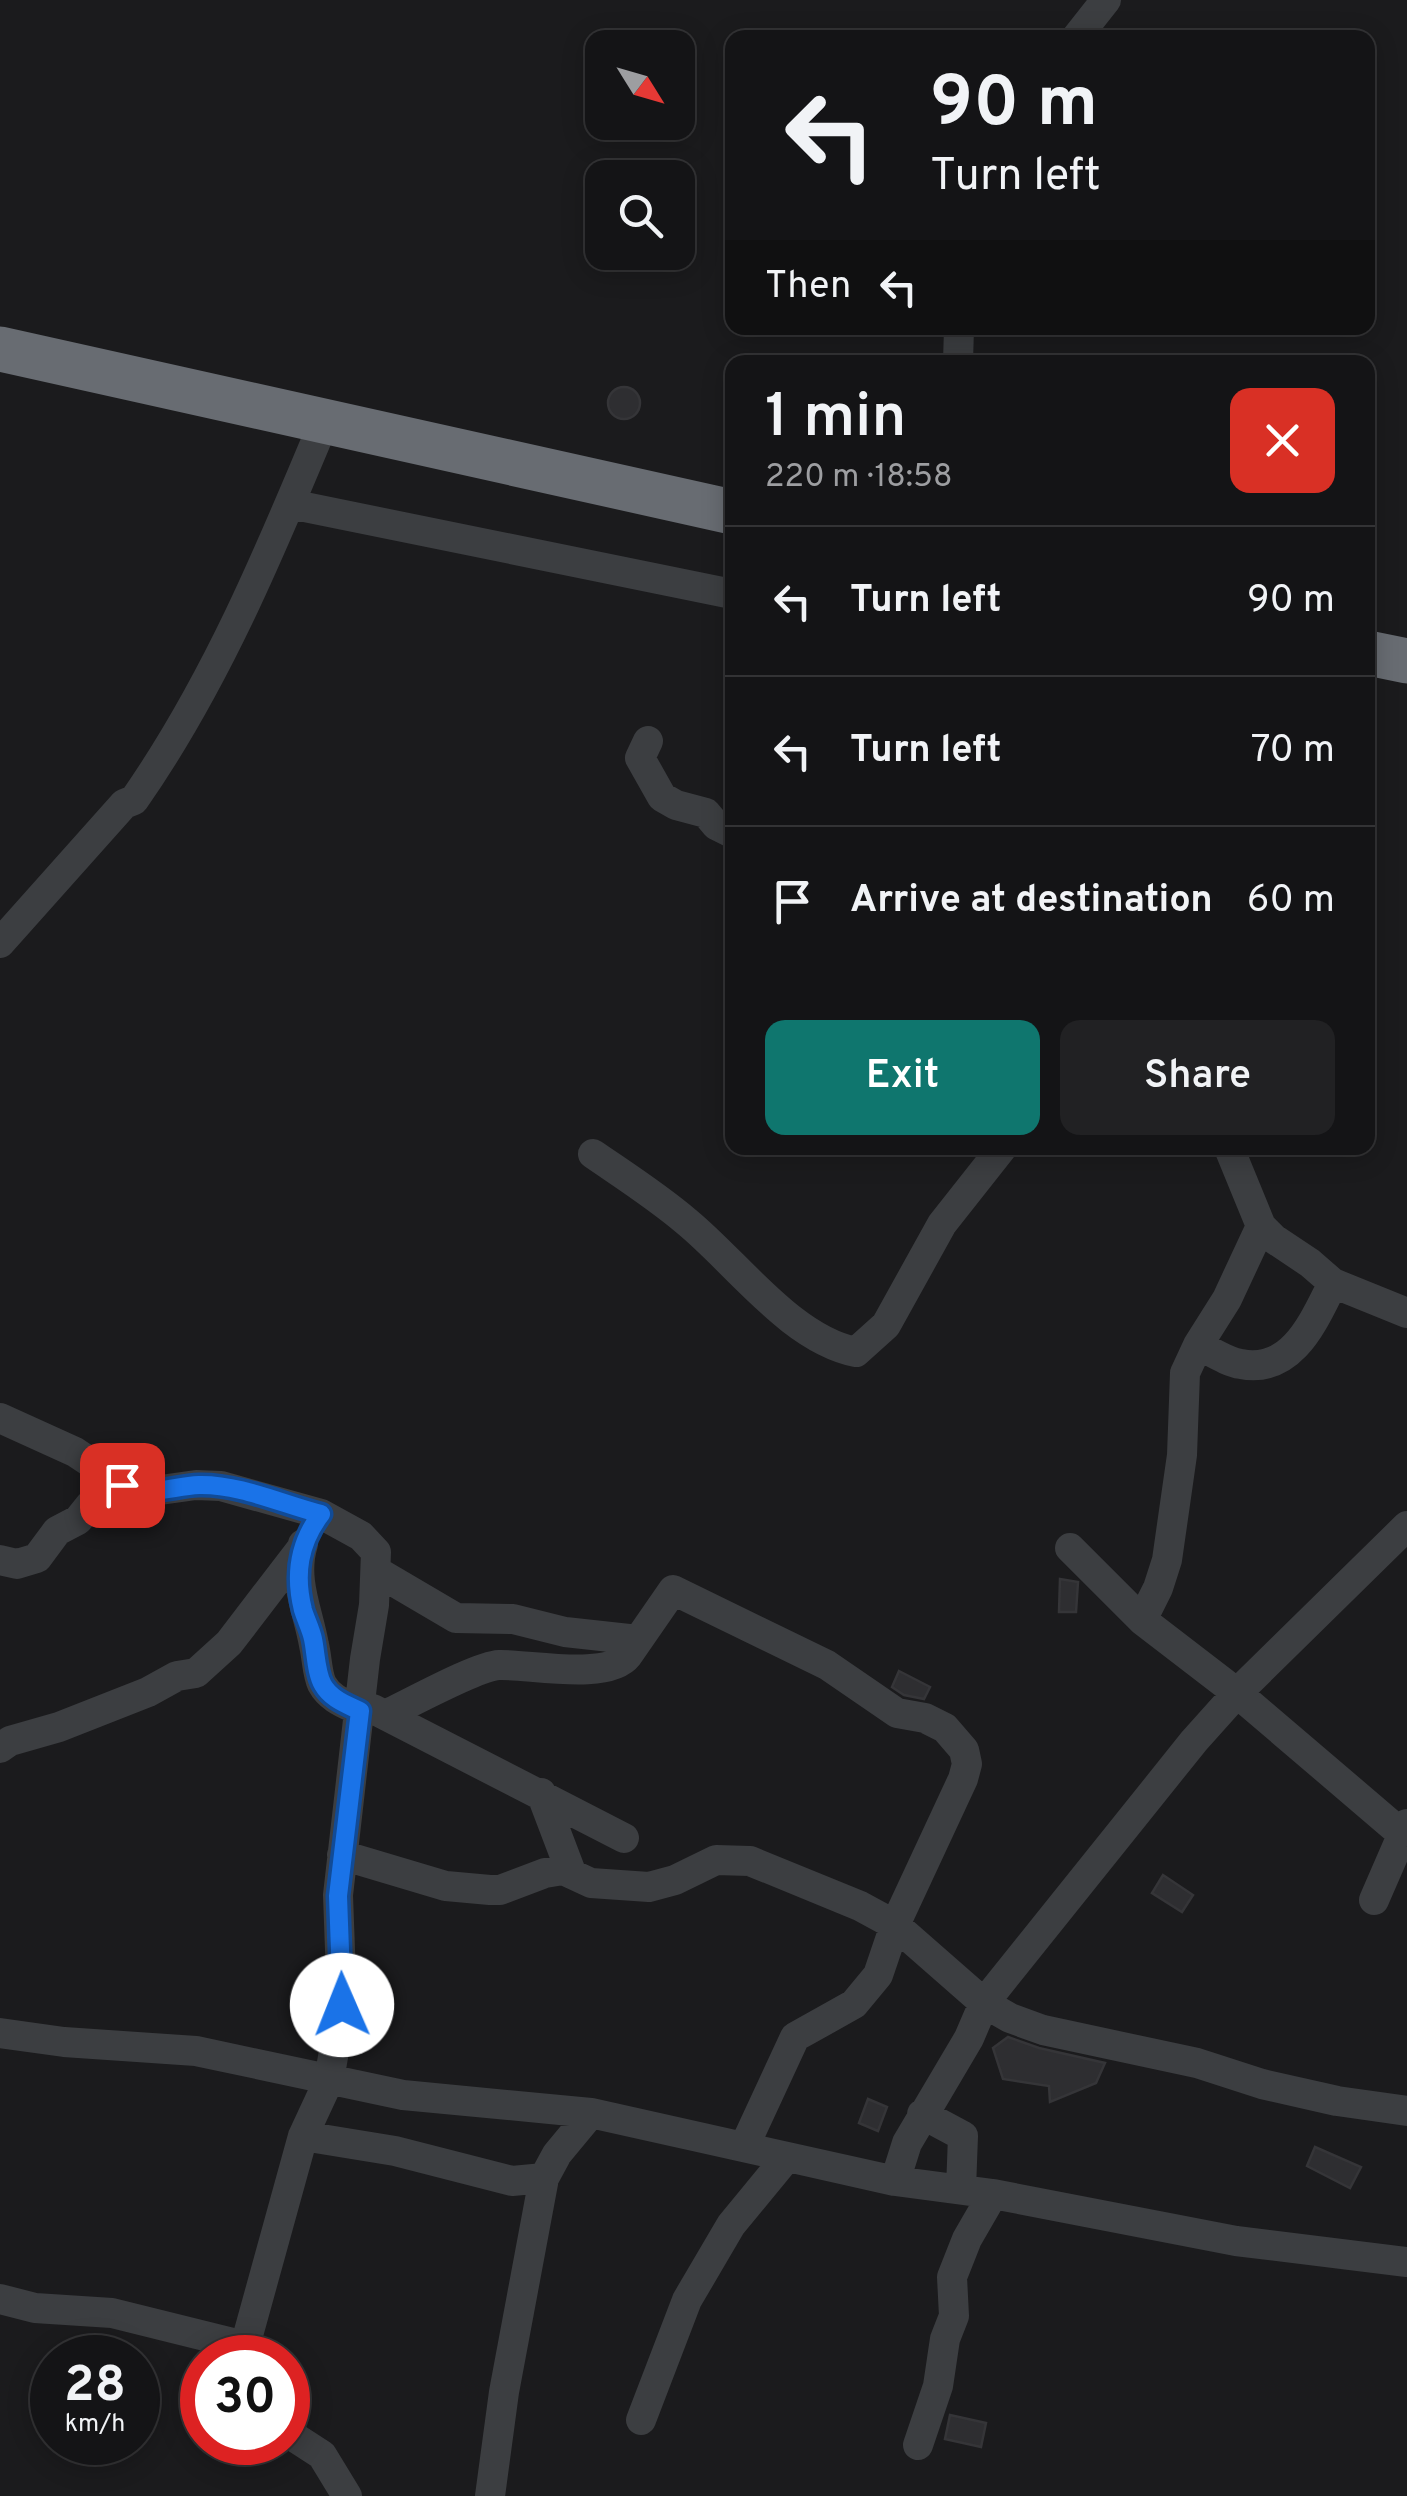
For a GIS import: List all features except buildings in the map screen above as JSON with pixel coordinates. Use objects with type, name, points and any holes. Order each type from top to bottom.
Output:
[{"type":"highway","points":[[0,349],[725,510]]},
{"type":"highway","points":[[1375,654],[1407,661]]},
{"type":"street","points":[[1082,30],[1106,0]]},
{"type":"street","points":[[0,943],[124,804],[134,800],[175,741],[219,658],[324,422]]},
{"type":"street","points":[[290,504],[725,593]]},
{"type":"street","points":[[648,741],[640,758],[662,797],[706,813],[725,830]]},
{"type":"street","points":[[594,1154],[687,1222],[798,1322],[836,1348],[856,1352],[886,1325],[942,1224],[996,1155]]},
{"type":"street","points":[[1231,1155],[1261,1226],[1274,1240],[1333,1283],[1407,1313]]},
{"type":"street","points":[[1142,1620],[1167,1560],[1182,1455],[1185,1373],[1228,1298],[1261,1226]]},
{"type":"street","points":[[1198,1345],[1239,1364],[1276,1360],[1305,1338],[1333,1283]]},
{"type":"street","points":[[0,1418],[75,1452],[126,1486],[146,1492],[221,1486],[321,1514],[362,1536],[376,1552],[369,1710],[342,1854],[338,1909],[342,2005],[329,2080],[303,2136],[251,2335]]},
{"type":"street","points":[[0,1560],[17,1564],[37,1558],[57,1531],[78,1520],[88,1507],[126,1486]]},
{"type":"street","points":[[321,1514],[301,1549],[298,1571],[320,1682],[332,1696],[540,1793],[624,1838]]},
{"type":"street","points":[[895,2182],[906,2143],[969,2038],[984,2003],[1237,1693],[1407,1526]]},
{"type":"street","points":[[1070,1548],[1142,1620],[1404,1828],[1374,1900]]},
{"type":"street","points":[[0,1748],[10,1741],[59,1727],[148,1692],[177,1676],[196,1673],[229,1644],[301,1549]]},
{"type":"street","points":[[376,1571],[456,1618],[513,1619],[586,1636],[638,1640]]},
{"type":"street","points":[[369,1710],[492,1666],[554,1669],[618,1664],[672,1590],[676,1590],[827,1665],[881,1704],[937,1722],[951,1733],[966,1756],[963,1780],[895,1925],[882,1968],[858,2002],[795,2037],[744,2147]]},
{"type":"street","points":[[540,1793],[571,1872]]},
{"type":"street","points":[[342,1854],[446,1886],[490,1890],[510,1887],[545,1872],[571,1872],[592,1884],[650,1887],[716,1860],[750,1862],[860,1906],[895,1925],[994,2012],[1043,2030],[1188,2061],[1262,2084],[1407,2111]]},
{"type":"street","points":[[0,2033],[64,2042],[196,2051],[403,2094],[591,2113],[895,2182],[960,2188],[1236,2241],[1407,2262]]},
{"type":"street","points":[[490,2496],[504,2392],[544,2178],[557,2154],[591,2113]]},
{"type":"street","points":[[922,2114],[963,2136],[960,2188]]},
{"type":"street","points":[[303,2136],[395,2151],[512,2181],[544,2178]]},
{"type":"street","points":[[640,2420],[687,2300],[730,2225],[787,2157]]},
{"type":"street","points":[[918,2446],[938,2386],[945,2339],[954,2316],[952,2276],[967,2238],[993,2194]]},
{"type":"street","points":[[0,2298],[35,2308],[112,2312],[190,2335]]},
{"type":"street","points":[[310,2447],[322,2455],[347,2496]]},
{"type":"route","points":[[122,1485],[138,1492],[221,1486],[321,1514],[301,1549],[298,1571],[303,1610],[311,1630],[320,1682],[332,1696],[360,1711],[340,1862],[342,2005]]}]
